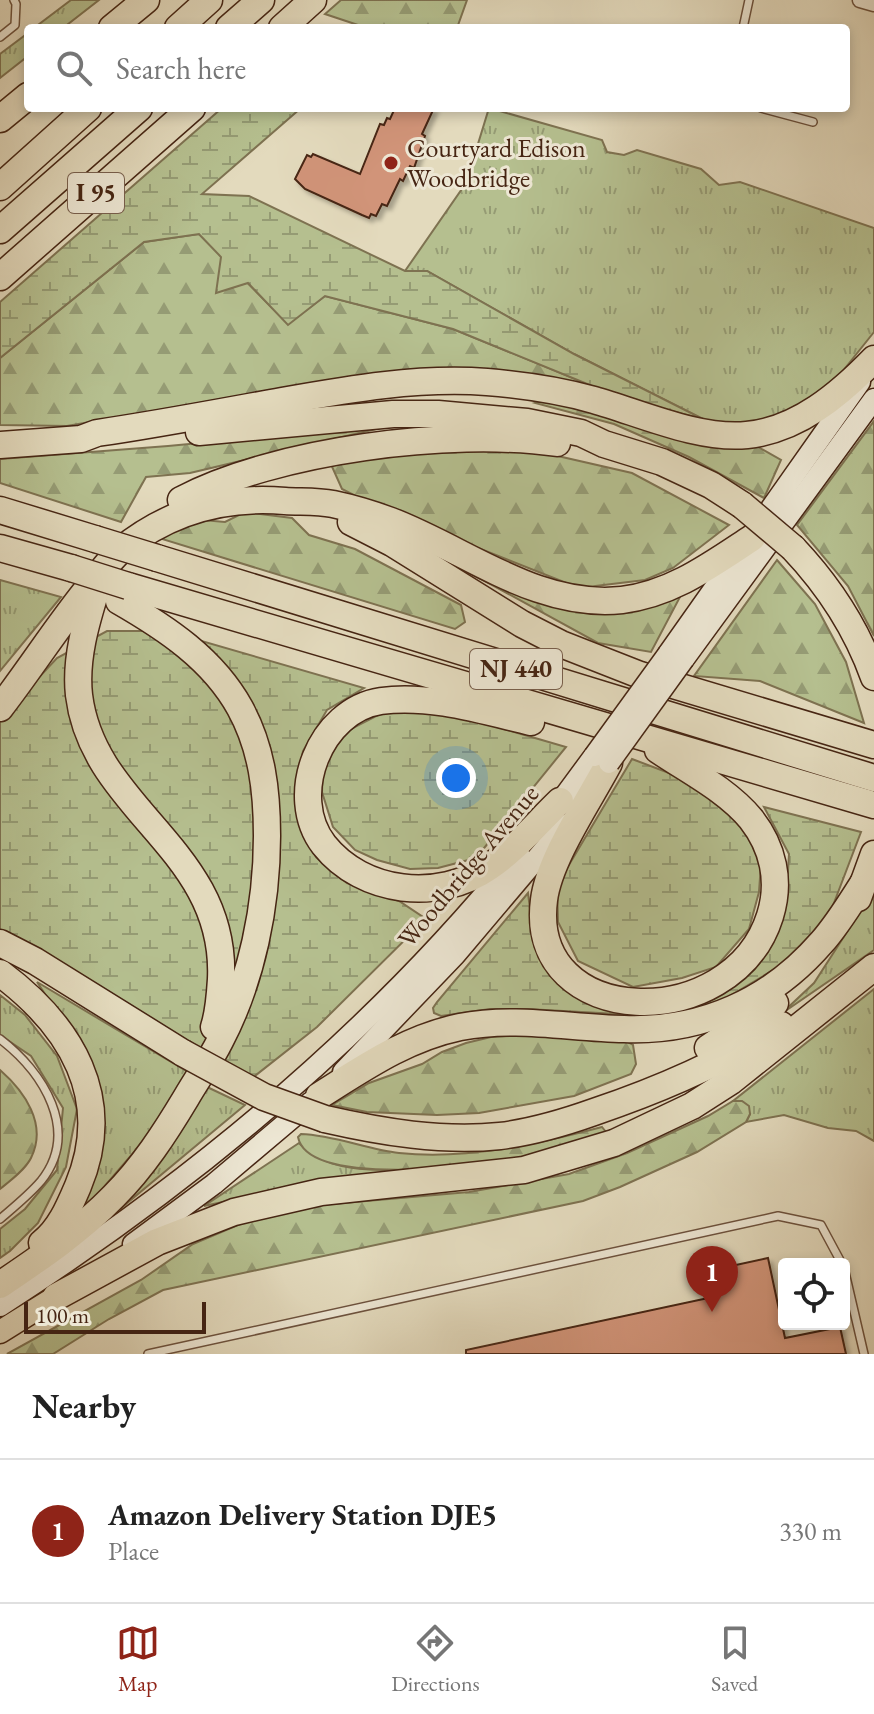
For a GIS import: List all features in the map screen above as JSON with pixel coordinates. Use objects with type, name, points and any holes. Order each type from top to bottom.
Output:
[{"type":"highway","points":[[182,24],[209,0]]},
{"type":"highway","points":[[234,24],[261,0]]},
{"type":"highway","points":[[286,24],[313,0]]},
{"type":"highway","points":[[117,24],[139,6]]},
{"type":"highway","points":[[0,119],[24,99]]},
{"type":"highway","points":[[0,169],[72,112]]},
{"type":"highway","name":"I 95","points":[[0,187],[84,112]]},
{"type":"highway","name":"I 95","points":[[0,230],[134,112]]},
{"type":"highway","name":"I 95","points":[[0,277],[187,112]]},
{"type":"highway","points":[[0,445],[81,439],[97,433],[339,391],[444,381],[554,390],[711,434],[750,435],[799,419],[831,400],[874,361]]},
{"type":"highway","points":[[81,439],[97,443],[344,417],[438,414],[527,422],[581,433],[604,444],[671,466],[711,485],[742,505],[793,548],[837,601],[854,629],[874,677]]},
{"type":"highway","points":[[134,540],[146,522],[202,489],[232,477],[296,460],[368,448],[447,440],[514,439],[580,446],[604,444]]},
{"type":"highway","points":[[0,708],[107,565],[134,540],[175,517],[214,504],[238,499],[331,503],[408,529],[529,585],[578,600],[622,600],[669,588],[752,538]]},
{"type":"highway","points":[[287,501],[359,525],[522,624],[573,649],[640,675],[874,745]]},
{"type":"highway","name":"NJ 440","points":[[0,510],[874,778]]},
{"type":"highway","name":"NJ 440","points":[[0,548],[71,568],[124,594],[874,805]]},
{"type":"highway","points":[[107,565],[80,651],[78,673],[83,717],[102,761],[118,786],[195,878],[206,899],[219,943],[221,967],[216,1021],[191,1091]]},
{"type":"highway","points":[[0,1285],[67,1238],[115,1196],[155,1147],[221,1039],[255,942],[265,877],[265,782],[251,730],[225,685],[188,646],[124,594]]},
{"type":"highway","points":[[560,801],[489,868],[440,888],[414,890],[389,886],[364,875],[323,844],[313,822],[309,801],[310,777],[315,756],[327,735],[342,720],[378,701],[447,704],[571,731],[600,726]]},
{"type":"highway","points":[[602,760],[550,876],[544,898],[543,921],[548,943],[573,980],[592,992],[615,1000],[641,1002],[666,1001],[692,995],[737,969],[754,951],[774,906],[776,881],[772,859],[757,829],[736,803],[642,739]]},
{"type":"highway","points":[[396,1132],[450,1132],[500,1127],[541,1117],[632,1084],[719,1042],[796,987],[828,949],[848,920],[874,854]]},
{"type":"highway","points":[[322,1107],[395,1048],[459,1027],[533,1021],[623,1029],[668,1028],[708,1020],[749,1003],[786,978],[823,942],[864,882]]},
{"type":"highway","points":[[0,943],[183,1053],[264,1097],[322,1107],[396,1132],[447,1137],[514,1134],[545,1129],[638,1097],[704,1068],[767,1034],[874,956]]},
{"type":"highway","points":[[56,1297],[157,1242],[234,1212],[321,1192],[524,1170],[614,1143],[692,1106],[731,1081],[874,967]]},
{"type":"highway","points":[[0,973],[57,1025],[74,1050],[92,1117],[87,1159],[64,1217],[48,1238],[0,1278]]},
{"type":"main road","name":"Woodbridge Avenue","points":[[676,657],[752,538],[874,361]]},
{"type":"main road","name":"Woodbridge Avenue","points":[[0,1332],[136,1242],[322,1107],[365,1052],[455,955],[560,832],[602,760],[676,657],[874,399]]},
{"type":"main road","name":"Woodbridge Avenue","points":[[0,1306],[147,1205],[251,1122],[345,1040],[442,944],[560,801],[602,760]]},
{"type":"street","points":[[860,0],[874,4]]},
{"type":"lane","points":[[0,37],[15,25],[14,0]]},
{"type":"lane","points":[[744,24],[749,0]]},
{"type":"lane","points":[[776,112],[813,122]]},
{"type":"lane","points":[[0,1039],[24,1061],[52,1100],[58,1134],[51,1165],[41,1180],[0,1219]]},
{"type":"lane","points":[[148,1354],[778,1216],[821,1225],[839,1258]]},
{"type":"lane","points":[[850,1295],[864,1354]]},
{"type":"green space","points":[[71,0],[99,0],[68,24],[39,24]]},
{"type":"green space","points":[[341,0],[467,0],[458,24],[355,24],[325,14]]},
{"type":"green space","points":[[24,36],[24,59],[0,78],[0,54]]},
{"type":"green space","points":[[217,112],[296,112],[202,194],[249,196],[405,271],[427,271],[574,354],[703,419],[624,399],[453,329],[325,296],[288,325],[248,283],[216,293],[221,257],[199,234],[144,242],[0,358],[0,302]]},
{"type":"green space","points":[[488,112],[503,112],[602,140],[607,152],[624,155],[637,150],[701,169],[719,185],[740,182],[874,228],[874,332],[826,392],[776,419],[714,425],[574,354],[427,271],[405,271],[466,183]]},
{"type":"green space","points":[[199,234],[288,324],[325,296],[453,329],[624,399],[424,371],[324,381],[67,426],[0,425],[0,358],[144,242]]},
{"type":"green space","points":[[556,396],[753,444],[781,460],[764,498],[689,457],[614,424],[535,403]]},
{"type":"green space","points":[[874,421],[874,636],[848,586],[797,525]]},
{"type":"green space","points":[[393,425],[190,473],[146,477],[121,522],[0,483],[0,459]]},
{"type":"green space","points":[[514,446],[632,473],[729,525],[673,568],[645,580],[579,588],[385,511],[342,489],[329,460]]},
{"type":"green space","points":[[245,512],[292,518],[309,535],[355,549],[461,605],[465,622],[455,629],[162,539],[191,519],[225,522]]},
{"type":"green space","points":[[777,560],[815,604],[846,662],[864,723],[760,681],[694,676]]},
{"type":"green space","points":[[474,575],[626,608],[680,597],[651,652],[598,643]]},
{"type":"green space","points":[[0,580],[61,597],[0,671]]},
{"type":"green space","points":[[107,631],[167,631],[364,688],[327,710],[303,751],[295,797],[303,830],[316,857],[347,883],[399,901],[426,919],[317,1027],[251,1079],[0,929],[0,719],[57,658]]},
{"type":"green space","points":[[442,711],[566,747],[476,858],[438,868],[410,869],[355,850],[333,827],[322,792],[323,762],[341,734],[382,713]]},
{"type":"green space","points":[[632,759],[698,784],[742,817],[762,849],[759,892],[749,929],[716,967],[682,978],[633,987],[578,961],[558,922],[557,885]]},
{"type":"green space","points":[[764,807],[861,832],[829,916],[780,966],[713,1006],[654,1016],[527,1009],[490,1009],[441,1016],[434,1013],[437,1002],[528,893],[535,948],[562,980],[678,1005],[786,903],[789,854]]},
{"type":"green space","points":[[874,890],[874,950],[781,1014],[814,983]]},
{"type":"green space","points":[[37,982],[188,1072],[147,1137],[79,1216],[90,1061]]},
{"type":"green space","points":[[874,989],[874,1141],[856,1131],[828,1128],[784,1115],[746,1122],[750,1114],[733,1101]]},
{"type":"green space","points":[[0,995],[25,1015],[57,1056],[77,1109],[66,1167],[38,1223],[0,1258],[0,1229],[25,1209],[57,1170],[63,1108],[31,1056],[0,1035]]},
{"type":"green space","points":[[524,1035],[626,1041],[633,1045],[636,1064],[631,1074],[574,1096],[479,1113],[367,1112],[332,1105],[369,1083],[422,1064],[466,1043],[491,1037]]},
{"type":"green space","points":[[0,1070],[25,1098],[37,1133],[31,1158],[0,1189]]},
{"type":"green space","points":[[205,1086],[245,1105],[120,1209]]},
{"type":"green space","points":[[733,1101],[742,1101],[749,1106],[750,1114],[746,1122],[697,1152],[583,1201],[163,1290],[53,1354],[7,1354],[141,1280],[193,1244],[245,1222],[309,1206],[469,1192],[569,1174],[627,1153],[708,1116]]},
{"type":"green space","points":[[602,1127],[606,1132],[529,1156],[434,1169],[362,1168],[331,1163],[309,1153],[298,1137],[301,1134],[326,1137],[399,1153],[425,1155],[527,1145]]},
{"type":"green space","points":[[299,1143],[312,1154],[345,1167],[436,1170],[289,1188],[204,1206]]},
{"type":"building","name":"Courtyard Edison Woodbridge","points":[[393,112],[432,112],[422,134],[425,136],[414,168],[410,166],[387,206],[382,204],[376,216],[371,214],[369,218],[305,189],[295,179],[307,155],[311,157],[313,154],[360,174],[380,124],[384,125],[387,118],[390,119]]},
{"type":"building","points":[[768,1258],[778,1305],[778,1330],[783,1330],[785,1338],[841,1330],[846,1354],[466,1354],[466,1350],[713,1297],[708,1271]]},
{"type":"place","name":"Courtyard Edison Woodbridge","points":[[391,163]]},
{"type":"place","name":"Amazon Delivery Station DJE5","points":[[712,1312]]}]
